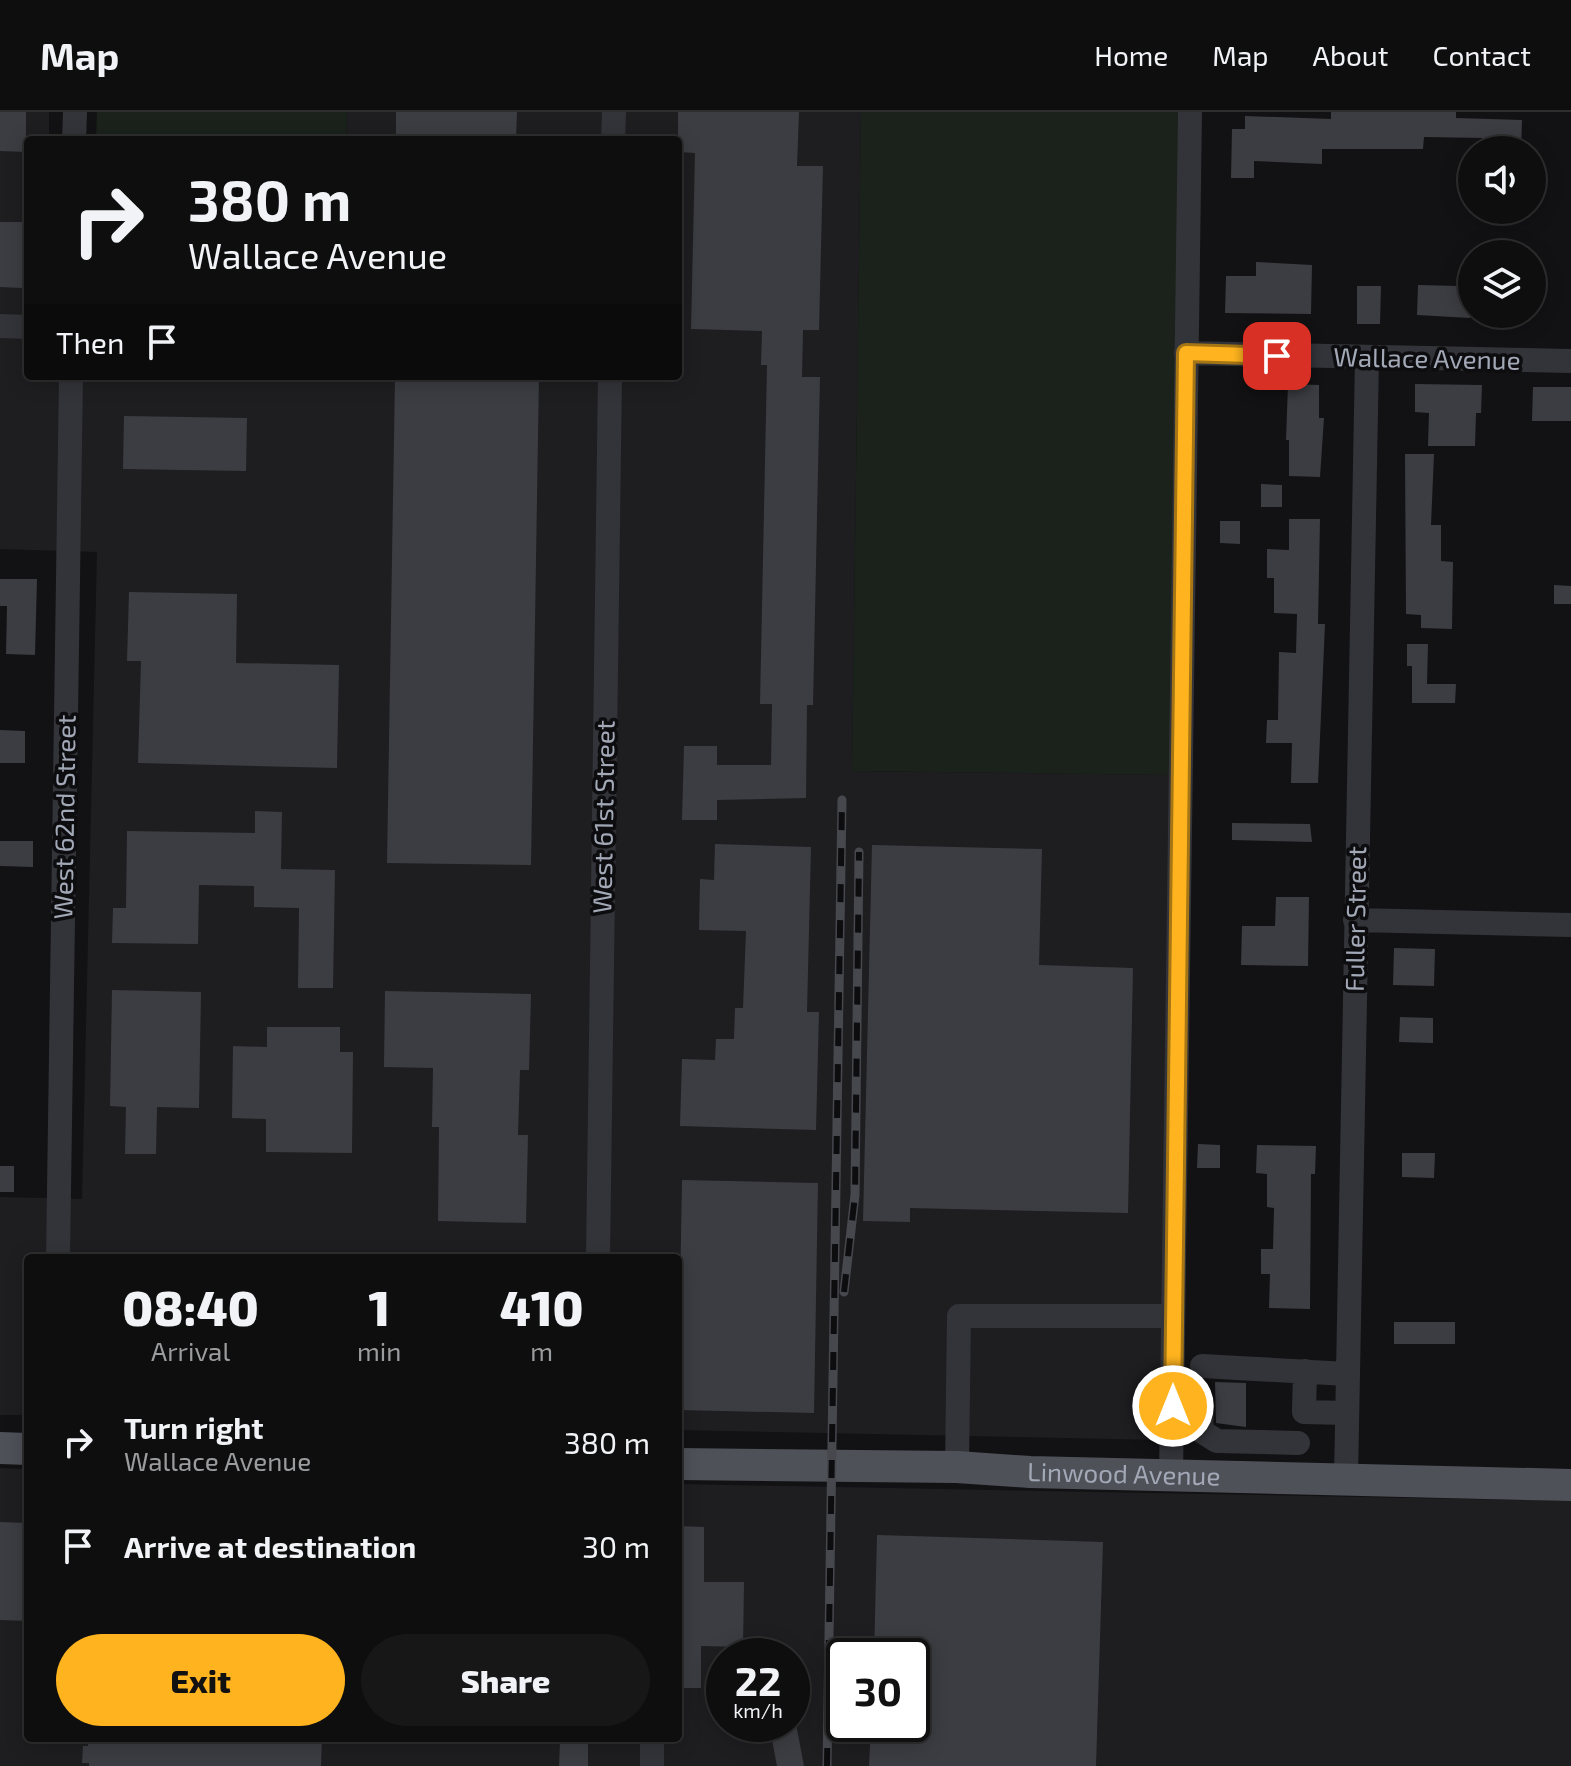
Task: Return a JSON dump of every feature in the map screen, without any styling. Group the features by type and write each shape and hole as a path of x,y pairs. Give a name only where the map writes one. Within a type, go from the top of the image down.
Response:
{"main road":[{"path":"0,1448 24,1449"},
{"name":"Linwood Avenue","path":"682,1464 957,1467 1171,1476 1571,1485"}],"street":[{"path":"74,136 75,112"},
{"path":"613,136 614,112"},
{"path":"1171,1476 1190,112"},
{"path":"0,326 24,327"},
{"name":"Wallace Avenue","path":"1186,353 1571,361"},
{"name":"Fuller Street","path":"1346,1480 1367,358"},
{"name":"West 62nd Street","path":"58,1254 71,380"},
{"name":"West 61st Street","path":"598,1254 610,380"},
{"path":"1355,920 1571,925"},
{"path":"957,1467 959,1316 1173,1316"},
{"path":"1173,1366 1347,1374"},
{"path":"1202,1366 1201,1431 1207,1438 1298,1443"},
{"path":"1291,1478 1304,1412 1305,1371"},
{"path":"1173,1406 1202,1406"},
{"path":"1304,1412 1347,1413"},
{"path":"652,1742 652,1766"}],"shaded area":[{"path":"0,112 49,112 49,136 24,136 24,380 682,380 682,136 346,136 347,112 861,112 852,771 1170,775 1161,1440 682,1430 682,1254 24,1254 24,1415 0,1415 0,1197 82,1199 97,552 0,549"},
{"path":"97,112 347,112 346,136 96,136"},
{"path":"861,112 1179,112 1170,775 852,771"},
{"path":"0,1468 24,1469 24,1742 682,1742 682,1484 1571,1501 1571,1766 0,1766"}],"building":[{"path":"0,112 26,112 24,152 0,151"},
{"path":"396,112 517,112 516,136 396,136"},
{"path":"678,112 799,112 797,166 823,166 819,330 803,330 802,377 820,377 813,705 807,705 806,798 717,800 717,820 682,820 684,746 717,746 717,765 771,765 772,704 760,704 767,365 761,365 762,331 691,329 695,153 682,152 682,136 678,136"},
{"path":"1331,112 1456,112 1456,118 1522,120 1521,136 1424,137 1423,149 1322,149 1322,164 1254,161 1254,178 1231,178 1232,129 1245,129 1245,116 1331,119"},
{"path":"0,222 22,222 22,288 0,287"},
{"path":"1256,262 1312,265 1311,314 1225,313 1226,276 1256,276"},
{"path":"1418,285 1458,286 1458,317 1417,315"},
{"path":"1357,286 1381,286 1380,324 1357,324"},
{"path":"395,380 539,380 531,865 387,863"},
{"path":"1288,384 1319,385 1319,418 1324,418 1320,477 1289,476 1289,440 1286,440"},
{"path":"1415,384 1482,385 1481,413 1476,413 1475,446 1428,446 1429,413 1415,412"},
{"path":"1533,387 1571,387 1571,421 1532,421"},
{"path":"124,416 247,418 246,471 123,469"},
{"path":"1405,454 1434,454 1431,525 1441,525 1441,561 1453,562 1452,629 1421,628 1421,615 1406,614"},
{"path":"1261,484 1282,485 1282,507 1261,507"},
{"path":"1289,519 1320,519 1318,624 1325,624 1318,783 1291,783 1292,743 1266,743 1267,720 1278,720 1279,652 1296,653 1297,614 1274,613 1274,578 1267,578 1267,549 1289,550"},
{"path":"1220,521 1240,521 1240,544 1220,543"},
{"path":"0,579 37,579 35,655 6,654 7,606 0,606"},
{"path":"1554,585 1571,586 1571,604 1554,604"},
{"path":"129,592 237,594 236,663 339,665 337,768 138,763 141,661 127,661"},
{"path":"1407,644 1428,644 1427,684 1456,684 1455,703 1412,703 1412,666 1407,666"},
{"path":"0,730 25,731 25,763 0,763"},
{"path":"255,811 282,812 281,869 335,870 333,988 298,988 299,908 254,907 254,886 199,885 198,944 112,943 113,908 126,908 127,831 255,833"},
{"path":"1232,823 1310,824 1312,842 1232,840"},
{"path":"0,841 33,841 33,867 0,866"},
{"path":"715,844 811,847 807,1012 819,1012 816,1130 680,1126 682,1059 715,1060 716,1039 734,1039 735,1008 743,1008 746,931 699,930 700,879 714,880"},
{"path":"872,845 1042,849 1039,965 1133,968 1128,1213 910,1208 910,1222 863,1221"},
{"path":"1276,897 1309,897 1308,966 1241,965 1242,926 1275,926"},
{"path":"1394,948 1435,949 1434,986 1393,985"},
{"path":"112,990 201,992 199,1108 157,1107 156,1154 125,1154 126,1107 110,1106"},
{"path":"385,991 531,994 529,1070 520,1070 518,1135 528,1135 526,1223 438,1221 439,1127 432,1127 433,1068 384,1067"},
{"path":"1400,1017 1433,1018 1433,1043 1399,1042"},
{"path":"267,1027 340,1027 340,1052 353,1052 352,1153 266,1152 266,1119 232,1118 233,1046 267,1047"},
{"path":"1198,1144 1220,1145 1220,1168 1197,1168"},
{"path":"1257,1145 1316,1146 1315,1174 1311,1174 1310,1309 1269,1308 1270,1274 1261,1274 1261,1249 1273,1249 1274,1208 1267,1207 1267,1174 1256,1173"},
{"path":"1402,1153 1435,1153 1434,1178 1402,1177"},
{"path":"0,1166 14,1166 14,1192 0,1192"},
{"path":"682,1180 818,1183 814,1413 682,1410"},
{"path":"1394,1322 1455,1322 1455,1344 1394,1344"},
{"path":"1215,1382 1246,1383 1246,1427 1216,1423"},
{"path":"0,1522 24,1523 24,1621 0,1620"},
{"path":"682,1526 704,1527 704,1582 744,1582 743,1638 706,1638 706,1646 701,1646 701,1688 682,1688"},
{"path":"877,1535 1103,1542 1096,1766 869,1766 870,1742 930,1742 930,1638 874,1638"},
{"path":"88,1742 322,1742 321,1766 89,1766 89,1763 82,1763 83,1746 88,1746"},
{"path":"560,1742 588,1742 588,1766 559,1766"},
{"path":"772,1742 799,1742 804,1766 777,1766"}],"railway":[{"path":"827,1766 842,800"},
{"path":"844,1292 855,1195 859,852"}],"route":[{"path":"1173,1406 1186,353 1277,356"}]}
